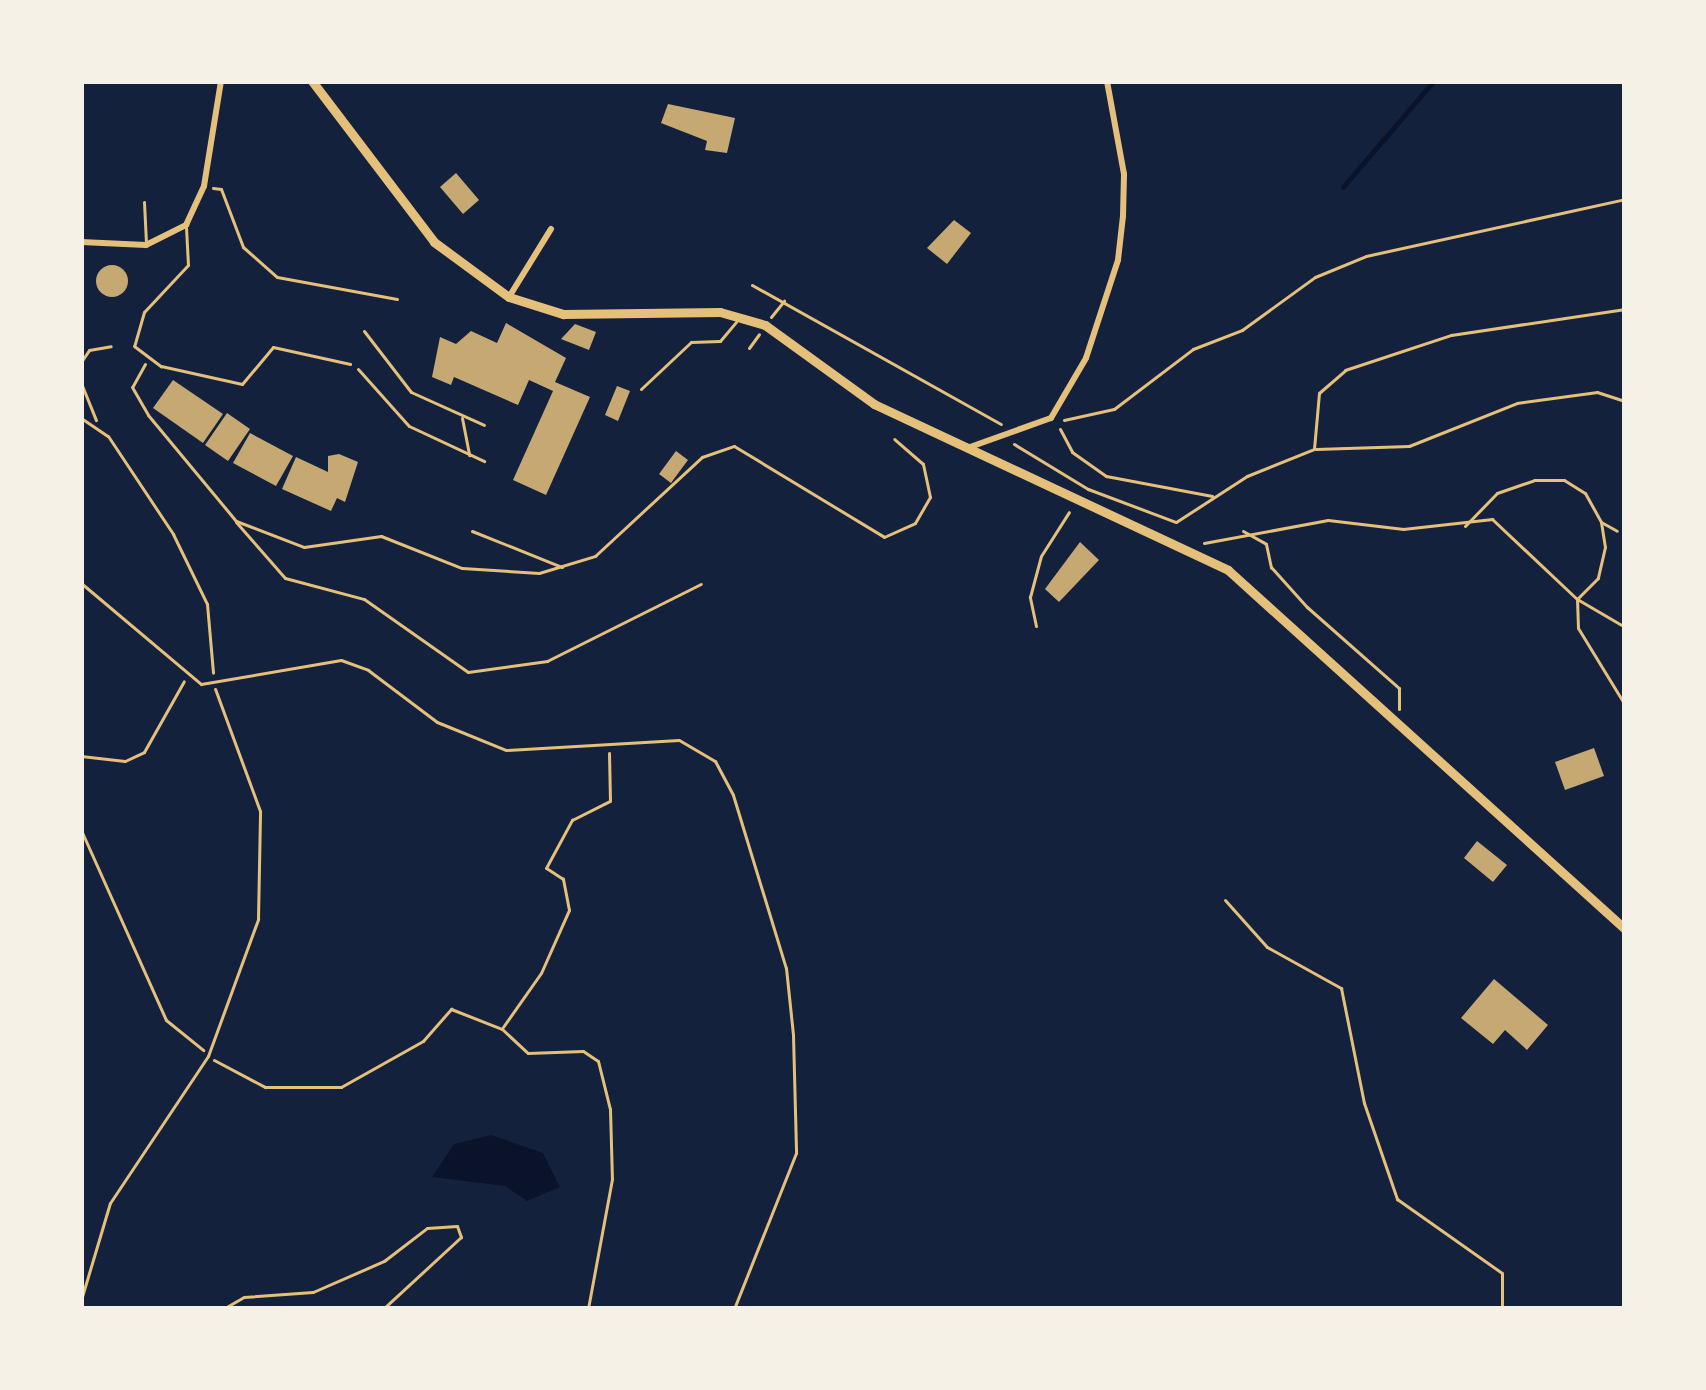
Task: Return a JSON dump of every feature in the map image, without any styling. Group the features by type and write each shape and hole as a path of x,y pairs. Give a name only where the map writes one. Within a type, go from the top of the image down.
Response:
{"main road":[{"path":"312,81 434,242 508,297 563,314 740,316 766,325 874,404 1186,550 1262,594 1399,729 1625,929"}],"street":[{"path":"81,242 146,245 186,225 204,186 221,81"},
{"path":"966,449 1051,418 1064,399 1118,260 1124,174 1108,81"},
{"path":"508,297 551,229"}],"lane":[{"path":"144,202 146,245"},
{"path":"186,225 188,265 136,326 134,346 148,357 205,381 242,384 273,346 350,361"},
{"path":"641,389 691,342 720,341 740,316"},
{"path":"81,583 185,677 214,685 341,660 469,739 506,750 679,740 715,761 733,795 786,968 796,1153 734,1309"},
{"path":"81,1300 110,1203 208,1056 258,919 261,850 256,790 214,685"},
{"path":"224,1309 244,1297 314,1292 384,1261 427,1228 458,1226 461,1237 383,1309"}],"path":[{"path":"204,186 221,189 243,247 277,277 397,299"},
{"path":"1213,496 1106,476 1072,452 1056,422 1114,410 1193,349 1242,330 1315,277 1366,256 1625,199"},
{"path":"752,285 1014,433 1018,450 1166,522 1314,449 1409,446 1517,403 1597,392 1625,401"},
{"path":"1314,449 1327,380 1379,354 1625,309"},
{"path":"364,331 411,392 484,425"},
{"path":"748,347 755,339"},
{"path":"81,362 89,350 111,346"},
{"path":"148,357 132,388 285,578 364,599 468,672 547,661 701,584"},
{"path":"350,361 389,411 484,461"},
{"path":"81,383 98,424 173,534 207,604 214,685"},
{"path":"462,416 470,454"},
{"path":"81,418 98,424"},
{"path":"236,521 304,547 382,536 462,568 563,568 609,545 715,448 764,458 884,537 915,524 930,497 922,464 894,440"},
{"path":"1464,527 1497,493 1534,480 1564,480 1585,493 1600,522 1598,578 1577,599 1578,628 1625,705"},
{"path":"1036,626 1030,597 1041,556 1074,500"},
{"path":"1186,550 1241,530 1328,520 1464,527 1492,519 1577,599 1625,627"},
{"path":"1600,522 1617,531"},
{"path":"1241,530 1266,544 1271,568 1354,655 1399,688 1399,729"},
{"path":"472,532 522,545 563,568"},
{"path":"81,756 125,761 144,752 185,677"},
{"path":"502,1029 541,973 569,910 563,879 546,868 572,820 610,801 609,747"},
{"path":"81,830 166,1020 208,1056 266,1087 318,1090 377,1070 434,1032 451,1010 502,1029 528,1053 584,1051 598,1061 610,1108 613,1179 587,1309"},
{"path":"1225,900 1267,946 1341,988 1364,1103 1397,1199 1502,1273 1502,1309"}],"water":[{"path":"491,1135 543,1153 560,1187 527,1201 505,1186 432,1177 454,1144"}],"building":[{"path":"668,104 735,118 727,153 705,150 707,141 661,123"},
{"path":"456,173 479,200 463,214 440,187"},
{"path":"954,220 971,233 947,264 927,248"},
{"path":"112,265 123,270 128,281 123,292 112,297 101,292 96,281 101,270"},
{"path":"506,323 566,358 555,382 590,397 546,495 513,480 553,391 529,380 518,405 454,377 451,385 432,377 440,337 456,344 471,331 497,343"},
{"path":"575,324 596,332 589,350 561,339"},
{"path":"173,380 223,414 203,443 153,408"},
{"path":"617,386 630,391 618,421 605,415"},
{"path":"227,413 250,429 228,461 205,445"},
{"path":"250,433 293,456 276,486 233,463"},
{"path":"676,451 688,460 671,483 659,474"},
{"path":"339,454 358,462 345,502 337,498 331,511 282,489 296,457 328,472 328,456"},
{"path":"1080,542 1099,560 1059,602 1045,589"},
{"path":"1594,748 1604,776 1565,790 1555,762"},
{"path":"1477,841 1507,865 1493,882 1464,858"},
{"path":"1494,979 1548,1025 1527,1050 1505,1030 1493,1044 1461,1018"}],"waterway":[{"path":"1343,187 1434,81"}]}
